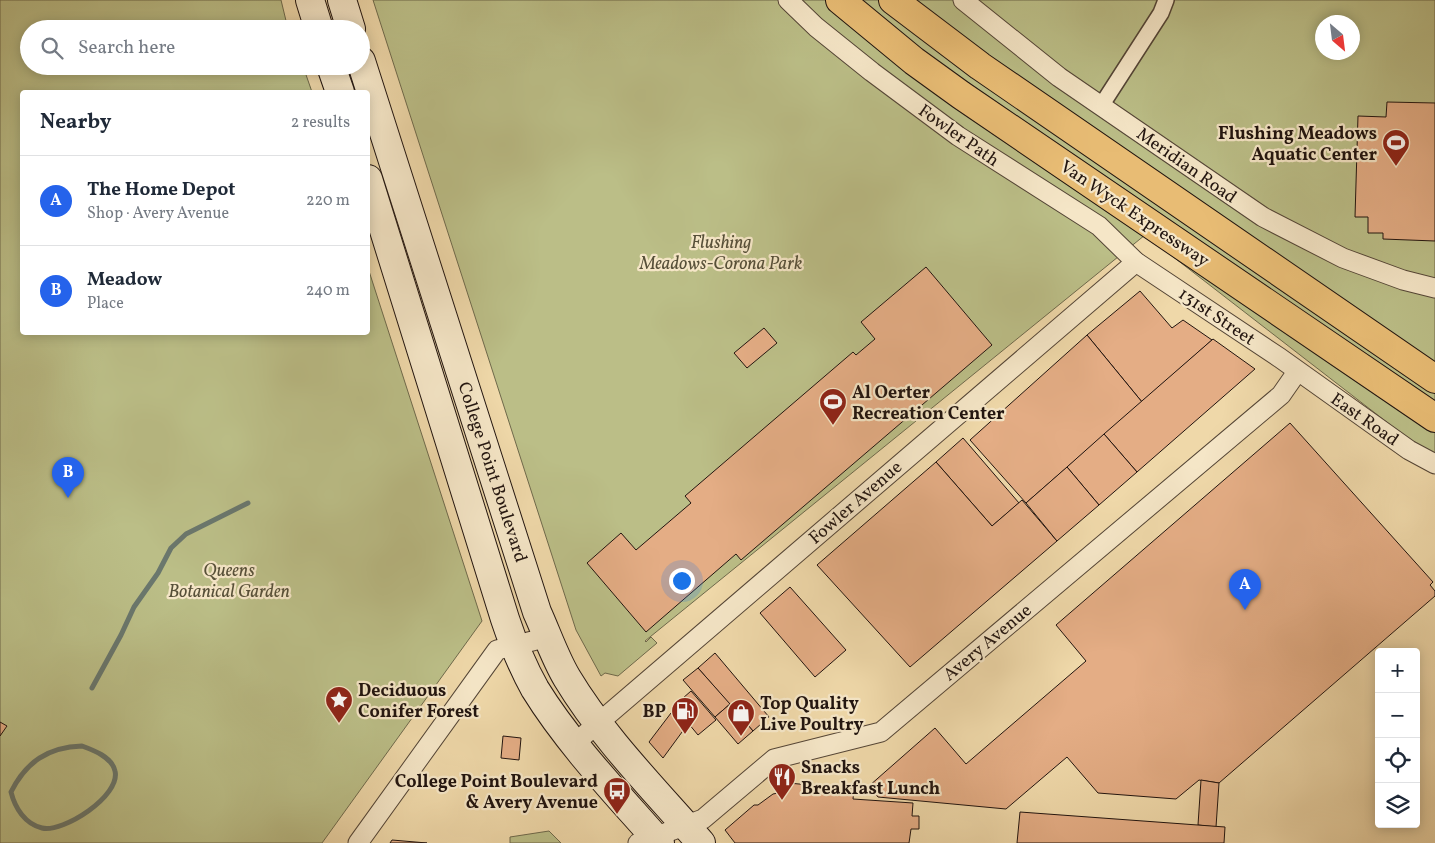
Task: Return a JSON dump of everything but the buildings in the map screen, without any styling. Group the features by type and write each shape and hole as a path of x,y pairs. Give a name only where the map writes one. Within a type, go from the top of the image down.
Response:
{"highway":[{"name":"Van Wyck Expressway","path":"840,0 908,56 961,95 1435,418"},
{"name":"Van Wyck Expressway","path":"893,0 1027,100 1435,379"},
{"path":"923,0 1027,100"}],"main road":[{"path":"310,0 317,20"},
{"path":"342,0 348,20"},
{"path":"334,75 339,90"},
{"name":"College Point Boulevard","path":"365,75 534,603 548,637 566,677 598,723 693,834"},
{"name":"College Point Boulevard","path":"370,185 514,646 536,690 651,841"}],"street":[{"name":"Fowler Path","path":"788,0 816,27 872,72 958,136 1099,226 1136,262"},
{"name":"Meridian Road","path":"963,0 1058,77 1263,217 1343,258 1403,280 1435,288"},
{"path":"1101,106 1161,13 1166,0"},
{"name":"131st Street","path":"1136,262 1297,372"},
{"name":"Fowler Avenue","path":"575,742 1136,262"},
{"name":"East Road","path":"1297,372 1409,450 1435,464"},
{"name":"Avery Avenue","path":"651,841 693,834 703,818 774,759 881,732 1281,395 1297,372"},
{"path":"1409,450 1435,473"},
{"path":"358,843 497,650 548,637"}],"green space":[{"name":"Queens Botanical Garden","path":"0,0 281,0 286,20 20,20 20,75 306,75 311,90 20,90 20,335 370,335 370,274 482,621 322,843 0,843"},
{"name":"Flushing Meadows-Corona Park","path":"373,0 1435,0 1435,455 1406,437 1145,235 645,641 651,637 657,643 618,676 605,673 601,676 576,630"},
{"path":"549,831 561,843 510,843 510,837"}],"waterway":[{"path":"92,688 134,607 158,573 171,548 186,534 248,503"},
{"path":"82,746 106,758 113,766 115,771 114,781 109,791 89,811 63,825 42,828 31,823 18,809 13,798 11,792 17,781 39,758 59,749 82,746"}],"place":[{"name":"Flushing Meadows Aquatic Center","path":"1396,167"},
{"name":"Al Oerter Recreation Center","path":"833,426"},
{"name":"Meadow","path":"68,498"},
{"name":"The Home Depot","path":"1245,610"},
{"name":"Deciduous Conifer Forest","path":"339,724"},
{"name":"BP","path":"685,735"},
{"name":"Top Quality Live Poultry","path":"741,737"},
{"name":"Snacks Breakfast Lunch","path":"782,801"},
{"name":"College Point Boulevard & Avery Avenue","path":"617,815"}]}
